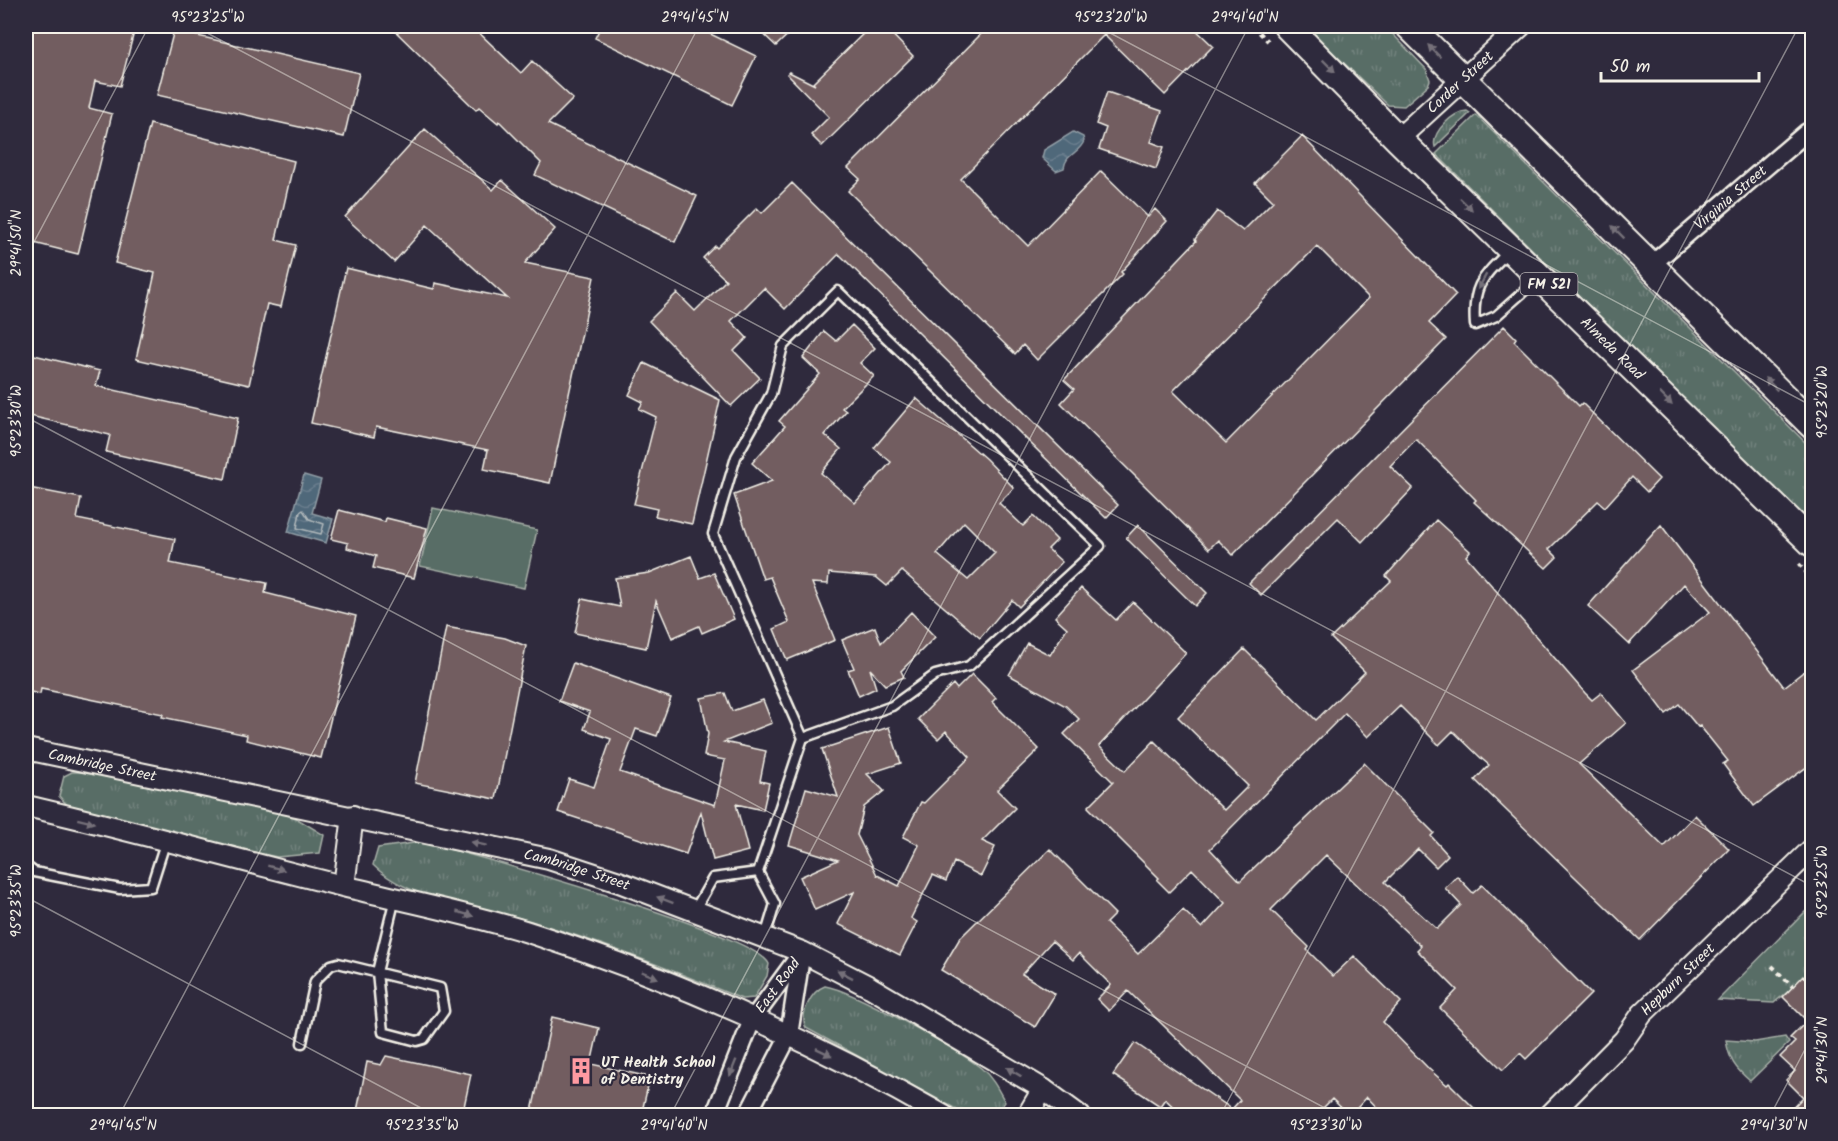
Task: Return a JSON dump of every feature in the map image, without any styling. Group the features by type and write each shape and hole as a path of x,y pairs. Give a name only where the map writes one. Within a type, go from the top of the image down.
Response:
{"main road":[{"name":"Almeda Road","path":"1287,26 1398,139 1542,276 1812,543"},
{"path":"1408,26 1812,425"}],"street":[{"name":"Corder Street","path":"1398,139 1521,26"},
{"name":"Virginia Street","path":"1651,265 1808,132"},
{"name":"Cambridge Street","path":"26,750 353,816 549,859 802,952 870,987 1043,1089 1080,1116"},
{"path":"26,806 395,897 539,936 639,971 789,1035 890,1085 944,1116"},
{"path":"344,886 353,816"},
{"name":"Hepburn Street","path":"1549,1116 1624,1040 1642,1014 1812,849"},
{"name":"East Road","path":"714,1116 752,1020 802,952"},
{"name":"East Road","path":"747,1116 789,1035 802,952"},
{"path":"1027,1116 1043,1089"}],"lane":[{"path":"1511,248 1486,274 1477,291 1473,301 1475,325 1496,316 1542,276"},
{"path":"765,937 775,904 758,872 803,738 713,534 736,457 771,394 783,346 838,291 1100,546 969,666 936,675 892,706 803,738"},
{"path":"26,866 34,872 120,890 151,887 166,840"},
{"path":"694,911 713,878 758,872"},
{"path":"302,1043 315,981 326,968 338,963 377,972 440,988 444,1011 424,1039 417,1041 383,1032 377,972 395,897"}],"path":[{"path":"1772,966 1792,987"}],"green space":[{"path":"1305,26 1385,26 1426,69 1430,80 1428,85 1404,106 1388,105"},
{"path":"1461,112 1470,113 1435,147 1436,135 1444,124"},
{"path":"1476,115 1812,449 1812,527 1436,154"},
{"path":"433,508 537,530 524,588 420,566"},
{"path":"72,772 87,772 275,811 296,818 324,835 320,853 277,857 179,837 69,807 59,796 64,776"},
{"path":"421,842 548,877 716,934 752,951 769,964 767,976 754,998 742,999 638,957 558,929 427,895 388,877 373,865 378,848"},
{"path":"1809,908 1814,951 1807,974 1800,982 1774,1003 1718,1000"},
{"path":"825,986 857,998 904,1021 981,1068 992,1079 1005,1102 996,1115 954,1108 806,1028 805,1010 815,993"},
{"path":"1785,1037 1789,1043 1750,1081 1734,1063 1726,1040 1755,1042"}],"water":[{"path":"1073,132 1083,137 1084,141 1079,149 1067,159 1064,168 1056,171 1042,158 1044,150"},
{"path":"304,475 321,480 312,513 333,519 326,543 288,532"}],"building":[{"path":"26,26 107,26 134,32 120,86 95,81 89,108 112,114 78,254 26,241 26,101 31,76 26,75"},
{"path":"175,26 191,26 189,34 359,73 344,137 157,95"},
{"path":"390,26 472,26 521,73 532,61 573,99 548,124 697,196 675,242 535,175 541,163 499,121 498,123 479,107 476,110"},
{"path":"601,26 694,26 756,56 732,105 595,38"},
{"path":"755,26 797,26 776,46"},
{"path":"871,26 884,26 913,56 822,146 811,135 829,117 787,74 789,72 815,85 813,83"},
{"path":"989,26 1192,26 1213,46 1165,95 1104,35 961,179 1028,246 1101,171 1148,217 1155,209 1167,221 1121,272 1123,274 1037,360 1023,345 1015,354 848,191 860,179 848,168"},
{"path":"1107,92 1162,111 1151,142 1164,147 1156,169 1099,149 1106,128 1096,124"},
{"path":"150,124 294,161 276,240 296,245 281,307 267,304 249,385 136,359 155,273 115,263"},
{"path":"425,129 493,190 502,180 555,229 525,263 594,277 550,483 484,469 488,450 376,427 374,437 311,423 346,268 434,289 435,283 507,298 427,225 394,262 345,217"},
{"path":"1302,136 1456,295 1429,323 1446,339 1233,555 1218,540 1209,549 1061,403 1074,389 1064,380 1196,241 1195,239 1217,211 1243,231 1273,201 1255,183","holes":["1317,246 1369,298 1226,443 1173,391"]},
{"path":"792,183 1118,505 1106,518 839,254 785,309 764,288 731,321 747,338 734,351 760,378 731,406 649,321 677,293 695,311 726,280 703,258 715,246 717,248 757,208 762,213"},
{"path":"852,325 875,348 860,363 874,376 842,408 846,411 825,435 841,449 821,473 855,503 891,462 874,448 916,398 986,459 1014,488 999,503 1023,526 1033,516 1057,540 1048,549 1062,562 1019,607 1012,600 980,638 902,571 887,586 876,577 829,573 828,584 812,583 835,640 787,660 774,629 789,622 770,577 763,579 734,495 772,481 752,463 785,426 779,421 820,374 803,358 824,331 836,341","holes":["964,522 995,553 968,580 937,554"]},
{"path":"1504,326 1516,338 1514,341 1579,406 1582,403 1659,479 1647,492 1632,477 1605,507 1598,501 1549,549 1557,557 1546,568 1474,502 1476,500 1416,439 1390,466 1413,488 1362,542 1338,518 1261,595 1249,583"},
{"path":"26,353 100,371 96,386 238,418 225,479 106,452 110,435 26,415"},
{"path":"644,363 720,400 692,524 655,516 657,509 634,504 656,417 639,409 643,402 629,395"},
{"path":"29,488 81,498 77,519 175,539 170,563 267,583 265,593 356,616 321,758 246,740 247,735 162,717 163,714 41,689 40,694 26,691 26,506"},
{"path":"339,510 385,522 386,518 427,528 414,578 373,568 376,556 347,548 348,543 331,539"},
{"path":"1436,520 1470,551 1466,556 1585,693 1592,700 1601,693 1626,723 1579,764 1664,847 1695,815 1729,849 1640,940 1475,780 1489,765 1453,731 1439,745 1400,706 1368,737 1345,713 1210,849 1240,881 1364,763 1434,833 1431,836 1448,855 1436,867 1418,849 1385,882 1437,929 1461,905 1445,888 1457,876 1473,893 1482,885 1591,994 1526,1059 1520,1053 1503,1070 1440,1008 1457,990 1417,950 1421,946 1326,855 1271,910 1309,947 1307,950 1333,976 1354,956 1401,1002 1383,1022 1429,1069 1447,1085 1449,1083 1482,1116 1385,1116 1367,1097 1350,1116 1332,1099 1315,1116 1183,1116 1165,1099 1160,1106 1113,1075 1135,1043 1232,1109 1240,1100 1128,991 1109,1011 1097,999 1111,985 1079,953 1073,960 1052,941 1022,974 1055,994 1035,1027 941,970 960,938 1050,849 1115,914 1106,923 1138,954 1183,910 1202,928 1225,903 1192,869 1169,892 1157,880 1159,878 1088,807 1113,782 1064,734 1079,719 1066,706 1009,675 1027,643 1050,655 1067,628 1055,617 1081,588 1116,620 1133,602 1186,653 1099,746 1125,771 1154,741 1224,810 1248,786 1178,717 1244,649 1316,720 1365,672 1331,638 1391,581 1386,576"},
{"path":"1138,525 1207,593 1195,606 1126,538"},
{"path":"1661,525 1784,687 1812,665 1812,763 1754,806 1723,764 1728,761 1700,726 1698,727 1679,704 1666,714 1633,670 1710,612 1684,584 1629,644 1588,606"},
{"path":"691,556 700,578 714,573 734,619 702,633 699,626 672,638 656,601 646,648 575,633 582,599 620,607 615,578 649,573"},
{"path":"911,612 935,637 901,671 904,677 885,685 870,669 876,688 859,696 848,670 854,668 842,640 875,627 881,643"},
{"path":"446,627 505,638 526,646 496,799 415,783"},
{"path":"573,663 671,698 657,736 636,729 620,772 715,805 725,760 704,756 708,734 701,698 725,693 732,711 763,700 772,723 724,742 766,751 760,781 769,783 763,810 736,804 748,851 713,860 701,812 686,854 558,812 569,779 594,787 611,739 584,729 590,712 559,701"},
{"path":"972,674 996,698 992,702 1039,749 997,790 1015,808 982,841 995,847 981,876 954,862 946,881 933,875 911,918 917,922 900,955 838,924 854,892 815,910 800,877 838,860 789,845 806,788 838,797 822,749 889,727 901,763 867,774 884,791 864,807 857,835 877,875 899,886 919,845 903,837 921,802 924,803 970,757 946,731 938,739 918,719 953,684 957,689"},
{"path":"1803,976 1812,985 1812,1110 1807,1116 1785,1116 1803,1097 1786,1080 1795,1071 1780,1057 1795,1042 1790,1038 1807,1021 1783,997"},
{"name":"UT Health School of Dentistry","path":"552,1017 599,1028 591,1064 650,1077 641,1116 531,1116"},
{"path":"386,1056 471,1074 462,1116 356,1116 367,1062 381,1065"}],"place":[{"name":"UT Health School of Dentistry","path":"581,1071"}]}
